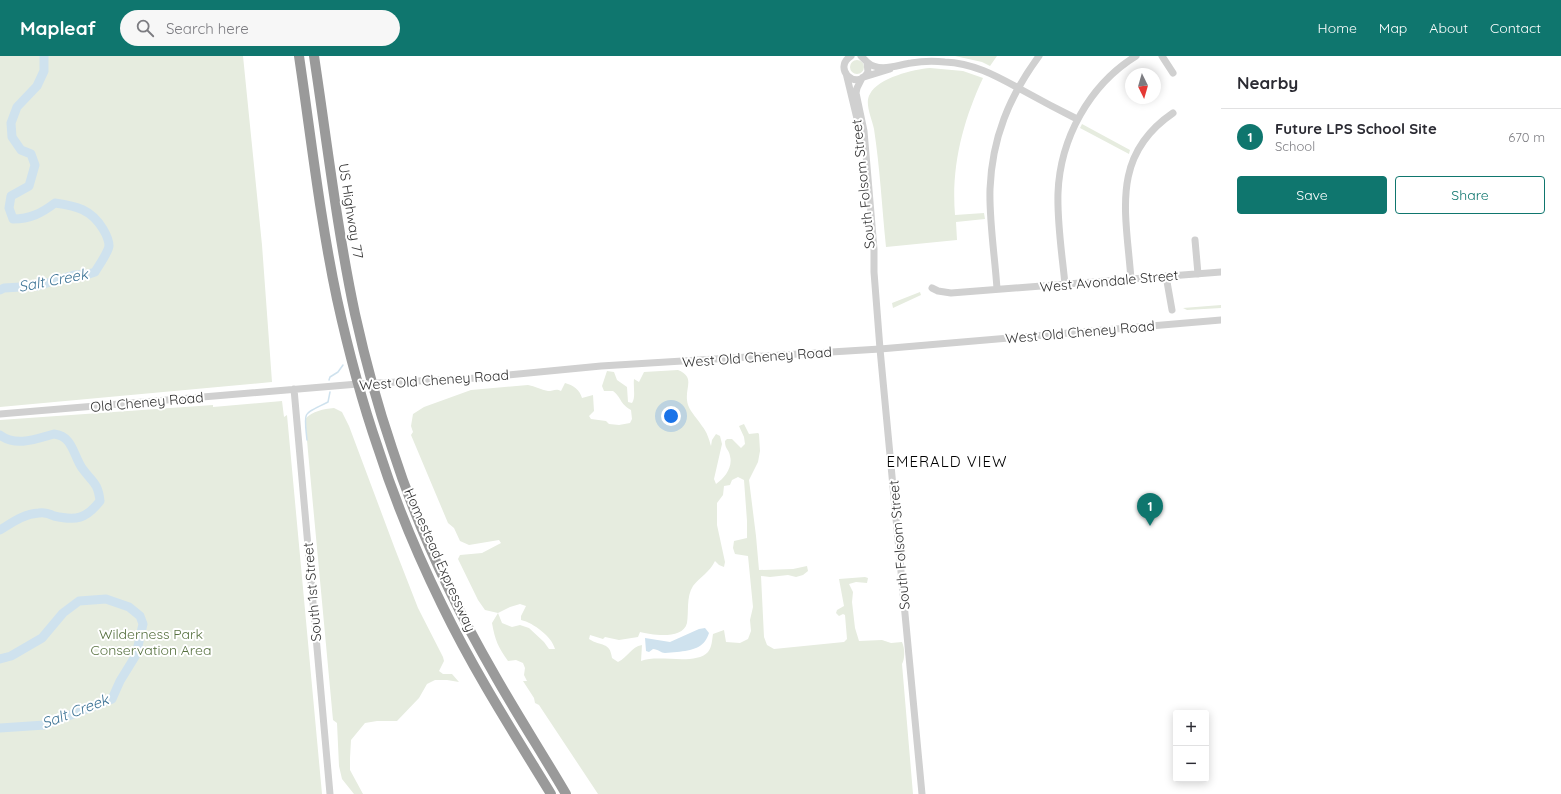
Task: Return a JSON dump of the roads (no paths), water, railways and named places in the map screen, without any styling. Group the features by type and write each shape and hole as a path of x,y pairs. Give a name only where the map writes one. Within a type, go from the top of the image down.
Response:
{"highway":[{"name":"US Highway 77","path":"299,56 329,257 337,299 354,367"},
{"name":"US Highway 77","path":"314,56 346,266 355,315 369,369"},
{"name":"Homestead Expressway","path":"354,367 358,384 392,489 423,565 442,606 484,684 550,794"},
{"name":"Homestead Expressway","path":"369,369 372,384 392,449 432,551 455,600 493,672 566,794"}],"street":[{"path":"997,289 990,202 992,165 999,134 1017,88 1039,56"},
{"path":"1065,284 1058,214 1058,184 1063,156 1077,119 1093,95 1104,83 1136,56"},
{"path":"1162,56 1173,73"},
{"path":"850,57 844,65 846,73 855,80 884,72 911,59 947,62 976,68 992,74 1077,119"},
{"path":"865,58 878,67 894,67"},
{"name":"South Folsom Street","path":"865,58 869,68 857,88 856,93 864,131 874,249 874,272 880,348 922,794"},
{"name":"South Folsom Street","path":"846,73 859,127 870,250 874,272"},
{"path":"1131,279 1125,202 1128,174 1138,149 1148,134 1156,125 1173,113"},
{"path":"1195,240 1198,274"},
{"name":"West Avondale Street","path":"932,288 938,291 951,293 1221,272"},
{"path":"1166,276 1172,310"},
{"name":"West Old Cheney Road","path":"294,389 478,378 650,363 736,359 1221,320"},
{"name":"Old Cheney Road","path":"1,414 294,389"},
{"name":"South 1st Street","path":"294,389 330,794"}],"water":[{"path":"705,628 709,633 707,638 701,646 697,648 666,653 653,649 649,652 646,651 645,638 670,642 699,629"}],"waterway":[{"name":"Salt Creek","path":"0,290 4,288 37,286 74,275 95,272 109,246 106,235 98,222 88,213 76,207 55,203 36,215 13,219 9,208 11,196 29,186 35,165 31,154 21,150 12,137 11,123 17,107 37,86 44,71 44,56"},
{"path":"329,380 330,377 338,372 343,365"},
{"path":"307,440 305,418 313,409 328,402 330,392"},
{"name":"Salt Creek","path":"0,435 13,441 33,440 54,434 65,438 72,447 82,468 96,486 100,501 90,512 80,517 62,518 45,513 33,514 18,519 0,530"},
{"name":"Salt Creek","path":"0,659 11,656 42,638 63,613 79,601 106,599 129,607 140,616 143,624 136,655 120,681 112,699 45,725 0,728"}],"place":[{"name":"Future LPS School Site","path":"1150,526"}],"district":[{"name":"EMERALD VIEW","path":"947,461"}],"park label":[{"name":"Wilderness Park Conservation Area","path":"151,642"}]}
